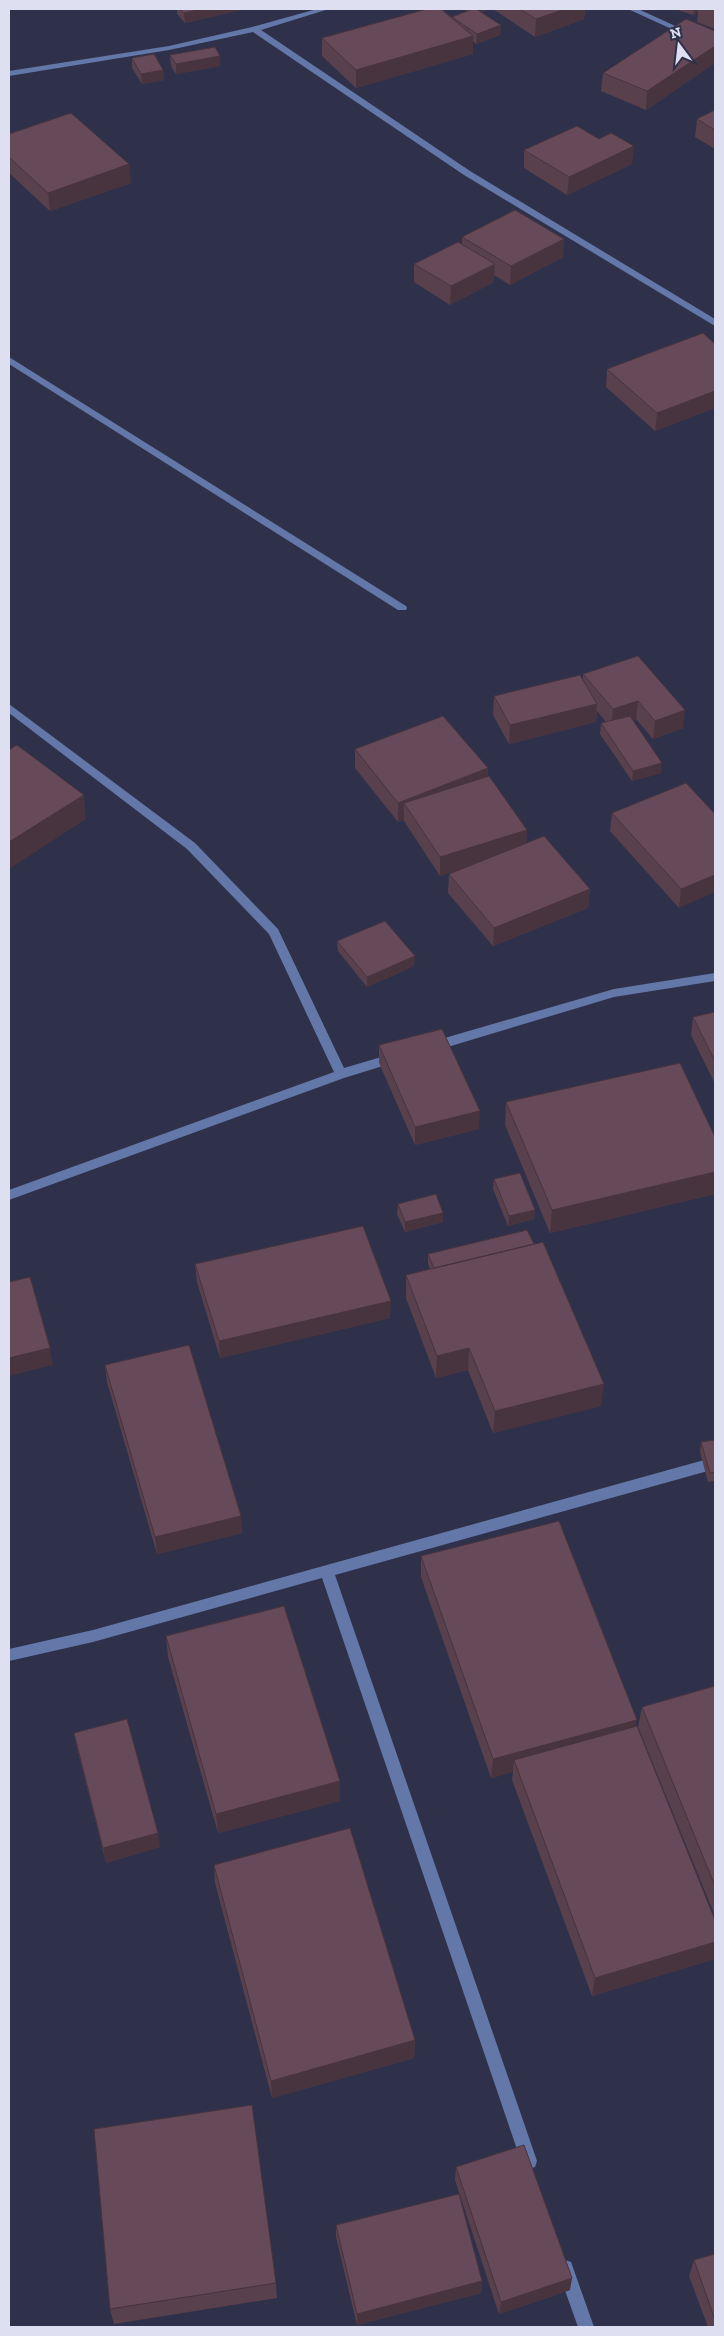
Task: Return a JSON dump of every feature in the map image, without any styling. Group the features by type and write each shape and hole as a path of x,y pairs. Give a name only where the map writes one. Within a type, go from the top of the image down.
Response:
{"street":[{"path":"9,74 169,48 254,29 325,9"},
{"path":"632,9 715,47"},
{"path":"254,29 467,172 715,323"},
{"path":"9,360 402,608"},
{"path":"9,708 191,846 274,932 341,1074"},
{"path":"9,1194 341,1074 614,993 715,977"},
{"path":"9,1655 93,1636 715,1463"},
{"path":"326,1570 534,2178"},
{"path":"560,2252 586,2327"}],"building":[{"path":"180,9 201,9 184,13"},
{"path":"427,9 441,9 473,36 356,70 322,38"},
{"path":"473,9 501,25 477,34 452,17"},
{"path":"520,9 565,9 536,19"},
{"path":"686,19 715,31 715,46 647,91 603,73"},
{"path":"215,47 220,56 176,64 170,55"},
{"path":"154,54 163,70 141,74 132,58"},
{"path":"715,110 715,130 697,119"},
{"path":"71,113 129,164 48,193 9,157 9,134"},
{"path":"577,126 599,139 611,133 634,146 569,177 524,150"},
{"path":"515,210 564,239 511,266 462,237"},
{"path":"458,242 495,264 451,286 414,264"},
{"path":"703,333 715,344 715,391 657,413 607,369"},
{"path":"638,656 685,710 655,721 638,701 613,709 583,674"},
{"path":"580,675 597,704 510,725 494,696"},
{"path":"443,716 488,768 398,803 355,749"},
{"path":"630,716 662,763 633,771 601,723"},
{"path":"17,745 84,795 9,842 9,750"},
{"path":"489,776 527,830 440,857 404,803"},
{"path":"686,783 715,814 715,875 681,889 612,813"},
{"path":"544,836 590,889 494,928 449,874"},
{"path":"385,921 415,956 367,977 337,941"},
{"path":"715,1012 715,1061 693,1017"},
{"path":"442,1029 480,1111 415,1127 379,1045"},
{"path":"680,1063 715,1137 715,1172 552,1210 506,1102"},
{"path":"520,1173 535,1210 509,1216 494,1179"},
{"path":"436,1194 443,1213 405,1222 398,1204"},
{"path":"363,1226 391,1301 219,1341 195,1264"},
{"path":"527,1230 534,1244 434,1268 428,1254"},
{"path":"543,1242 604,1384 495,1411 469,1348 437,1356 406,1275"},
{"path":"30,1277 50,1348 9,1358 9,1282"},
{"path":"189,1345 241,1516 155,1537 105,1365"},
{"path":"715,1440 715,1472 710,1473 701,1442"},
{"path":"559,1521 637,1720 493,1759 421,1556"},
{"path":"284,1606 340,1781 216,1814 166,1636"},
{"path":"715,1686 715,1886 642,1707"},
{"path":"127,1719 158,1833 103,1848 74,1733"},
{"path":"637,1726 715,1920 715,1942 595,1978 514,1760"},
{"path":"350,1828 415,2040 271,2081 214,1865"},
{"path":"252,2105 276,2283 110,2309 94,2129"},
{"path":"524,2145 572,2278 501,2302 456,2167"},
{"path":"459,2194 482,2281 357,2314 336,2225"},
{"path":"715,2254 715,2320 694,2260"}]}
